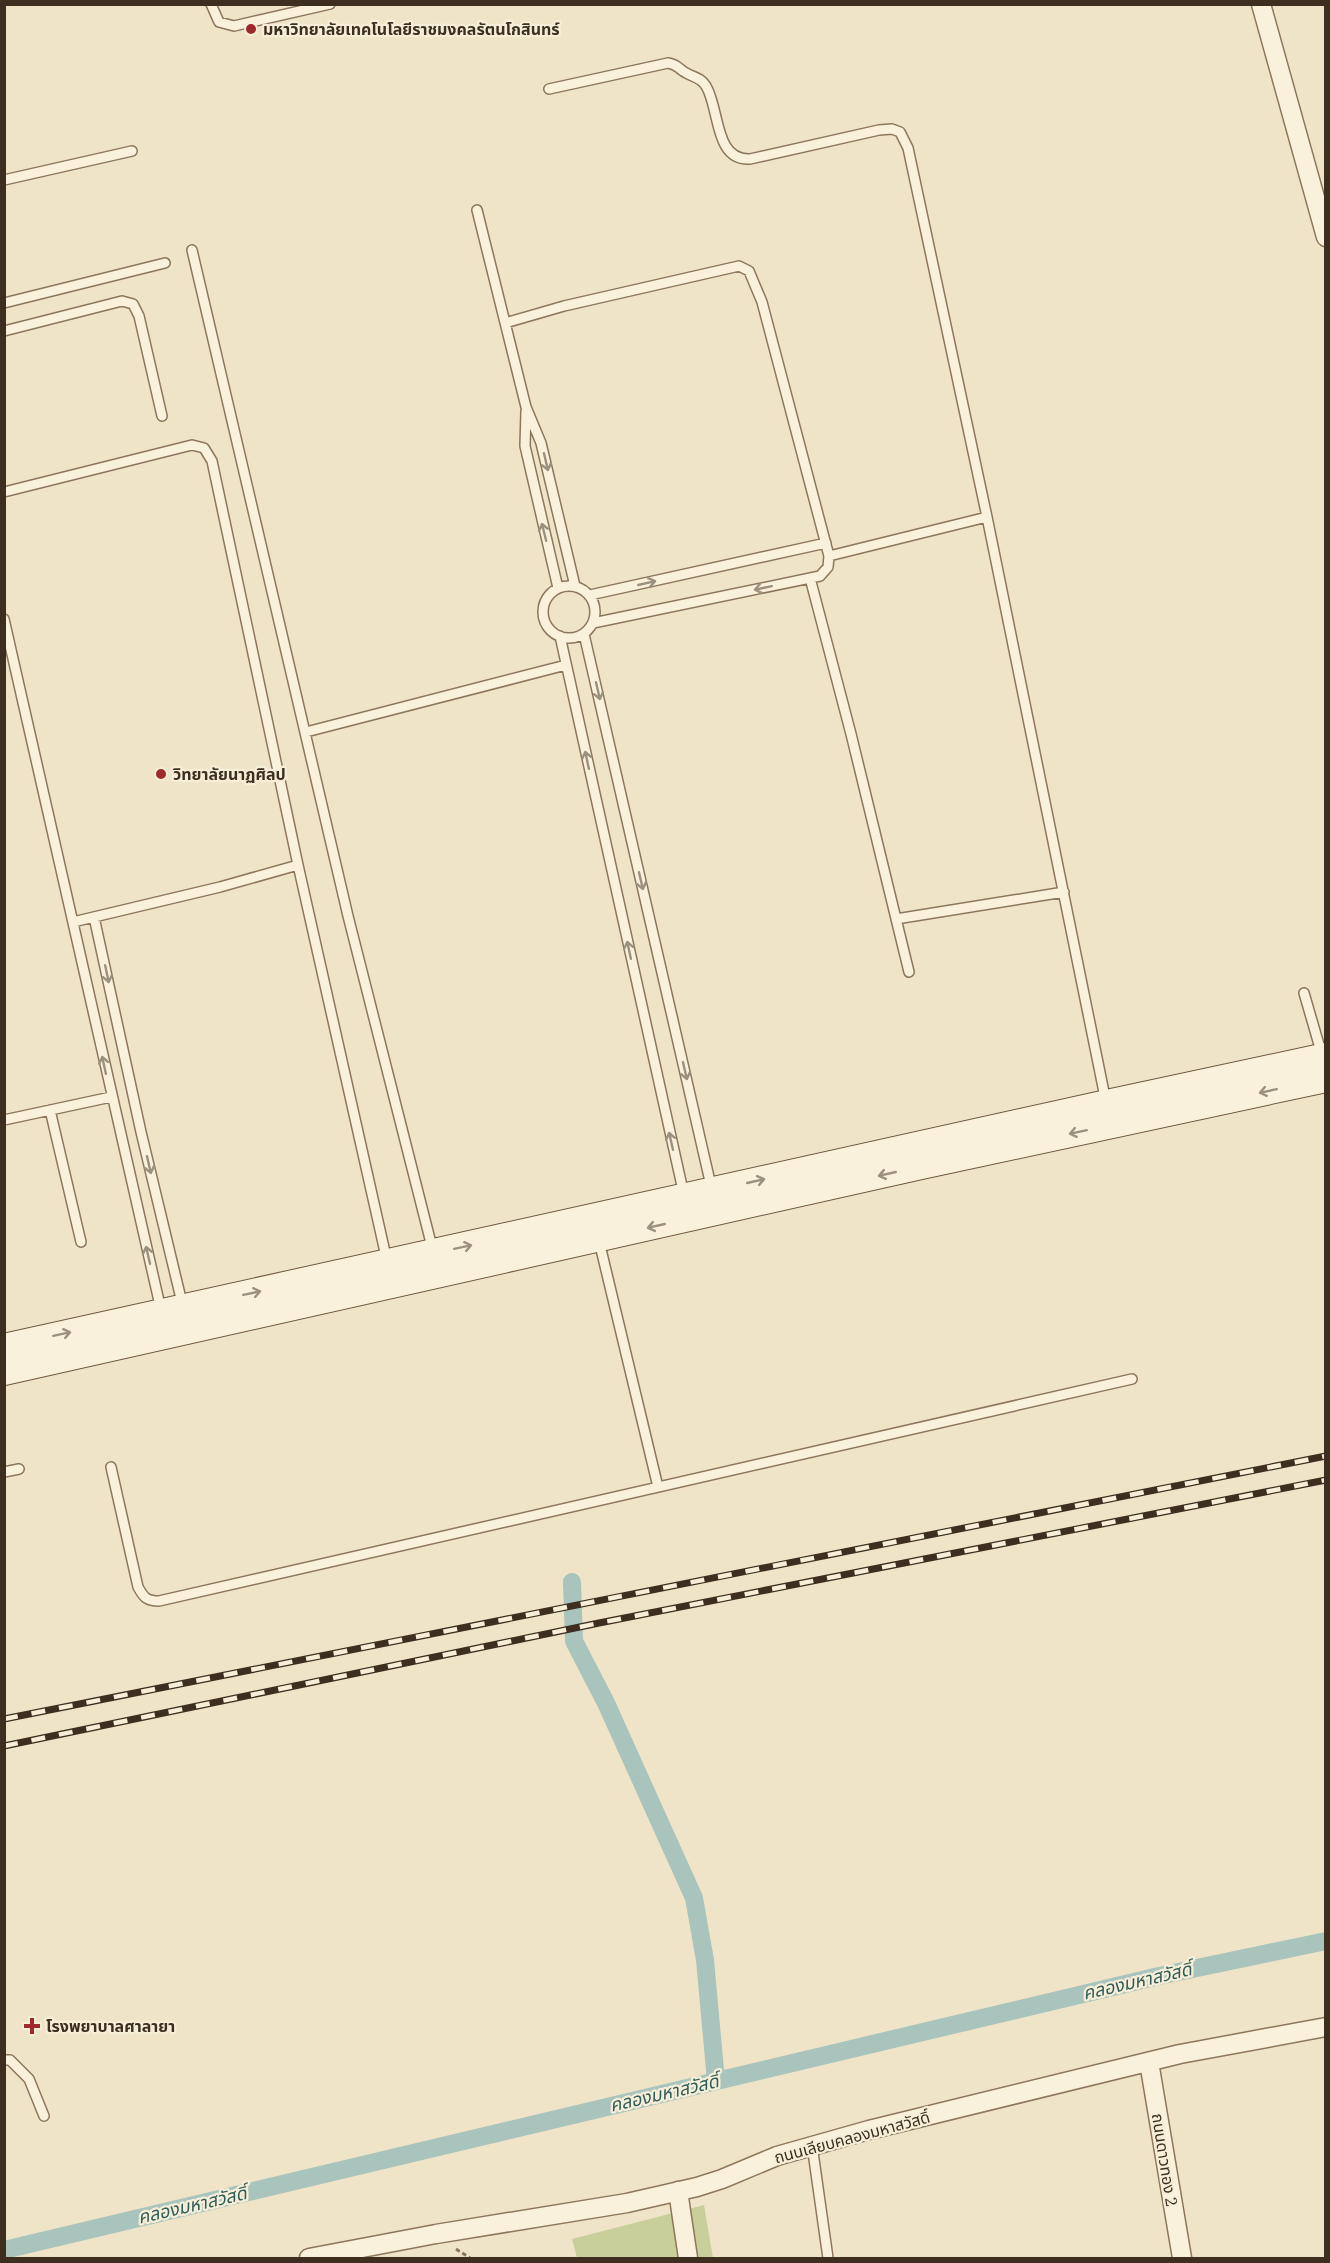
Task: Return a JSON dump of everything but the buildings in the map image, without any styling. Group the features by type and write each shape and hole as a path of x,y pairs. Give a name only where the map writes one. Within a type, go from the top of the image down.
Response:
{"main road":[{"path":"4,1372 164,1318 387,1263 932,1163 1325,1064"},
{"path":"715,1202 1107,1103 1325,1064"},
{"path":"4,1347 599,1239 687,1208"}],"street":[{"path":"1261,4 1326,237"},
{"name":"ถนนเลียบคลองมหาสวัสดิ์","path":"309,2259 384,2251 627,2203 722,2179 777,2156 812,2145 1180,2054 1326,2027"},
{"name":"ถนนดาวทอง 2","path":"1149,2062 1182,2259"},
{"path":"678,2191 688,2259"}],"lane":[{"path":"211,4 219,22 234,26 330,4"},
{"path":"549,90 668,63 676,64 684,72 697,77 706,86 725,144 731,154 739,160 879,130 892,129 900,132 908,148 987,517 1107,1103"},
{"path":"4,180 132,151"},
{"path":"477,210 526,407 541,443 575,586"},
{"path":"192,250 348,916 433,1253"},
{"path":"4,303 165,263"},
{"path":"505,323 564,306 739,266 749,271 762,302 826,543 829,556 828,567 815,577 593,623"},
{"path":"4,331 122,301 133,304 139,316 162,417"},
{"path":"526,407 525,446 558,588"},
{"path":"4,492 192,445 204,448 212,461 298,865 387,1263"},
{"path":"829,556 987,517"},
{"path":"590,595 826,543"},
{"path":"815,577 909,972"},
{"path":"575,586 590,595 596,612 593,623 584,634 568,638 560,636 552,632 543,617 546,600 558,588 575,586"},
{"path":"4,619 111,1096 164,1318"},
{"path":"584,634 715,1202"},
{"path":"560,636 687,1208"},
{"path":"306,732 566,665"},
{"path":"73,922 220,887 298,865"},
{"path":"896,919 1064,892"},
{"path":"94,917 141,1132 164,1318"},
{"path":"1304,993 1325,1064"},
{"path":"4,1120 111,1096"},
{"path":"50,1110 81,1242"},
{"path":"599,1239 658,1487"},
{"path":"111,1467 138,1587 144,1598 150,1601 170,1599 1132,1379"},
{"path":"4,1472 19,1469"},
{"path":"4,2060 10,2060 29,2079 44,2116"},
{"path":"812,2145 828,2259"}],"green space":[{"path":"704,2205 713,2258 577,2258 572,2239"}],"waterway":[{"path":"572,1582 574,1641 606,1703 694,1898 705,1960 716,2081"},
{"name":"คลองมหาสวัสดิ์","path":"4,2250 1159,1976 1326,1941"}],"railway":[{"path":"4,1719 1326,1456"},
{"path":"4,1746 599,1623 1326,1480"}],"place":[{"name":"มหาวิทยาลัยเทคโนโลยีราชมงคลรัตนโกสินทร์","path":"251,29"},
{"name":"วิทยาลัยนาฏศิลป","path":"161,774"},
{"name":"โรงพยาบาลศาลายา","path":"32,2026"}]}
